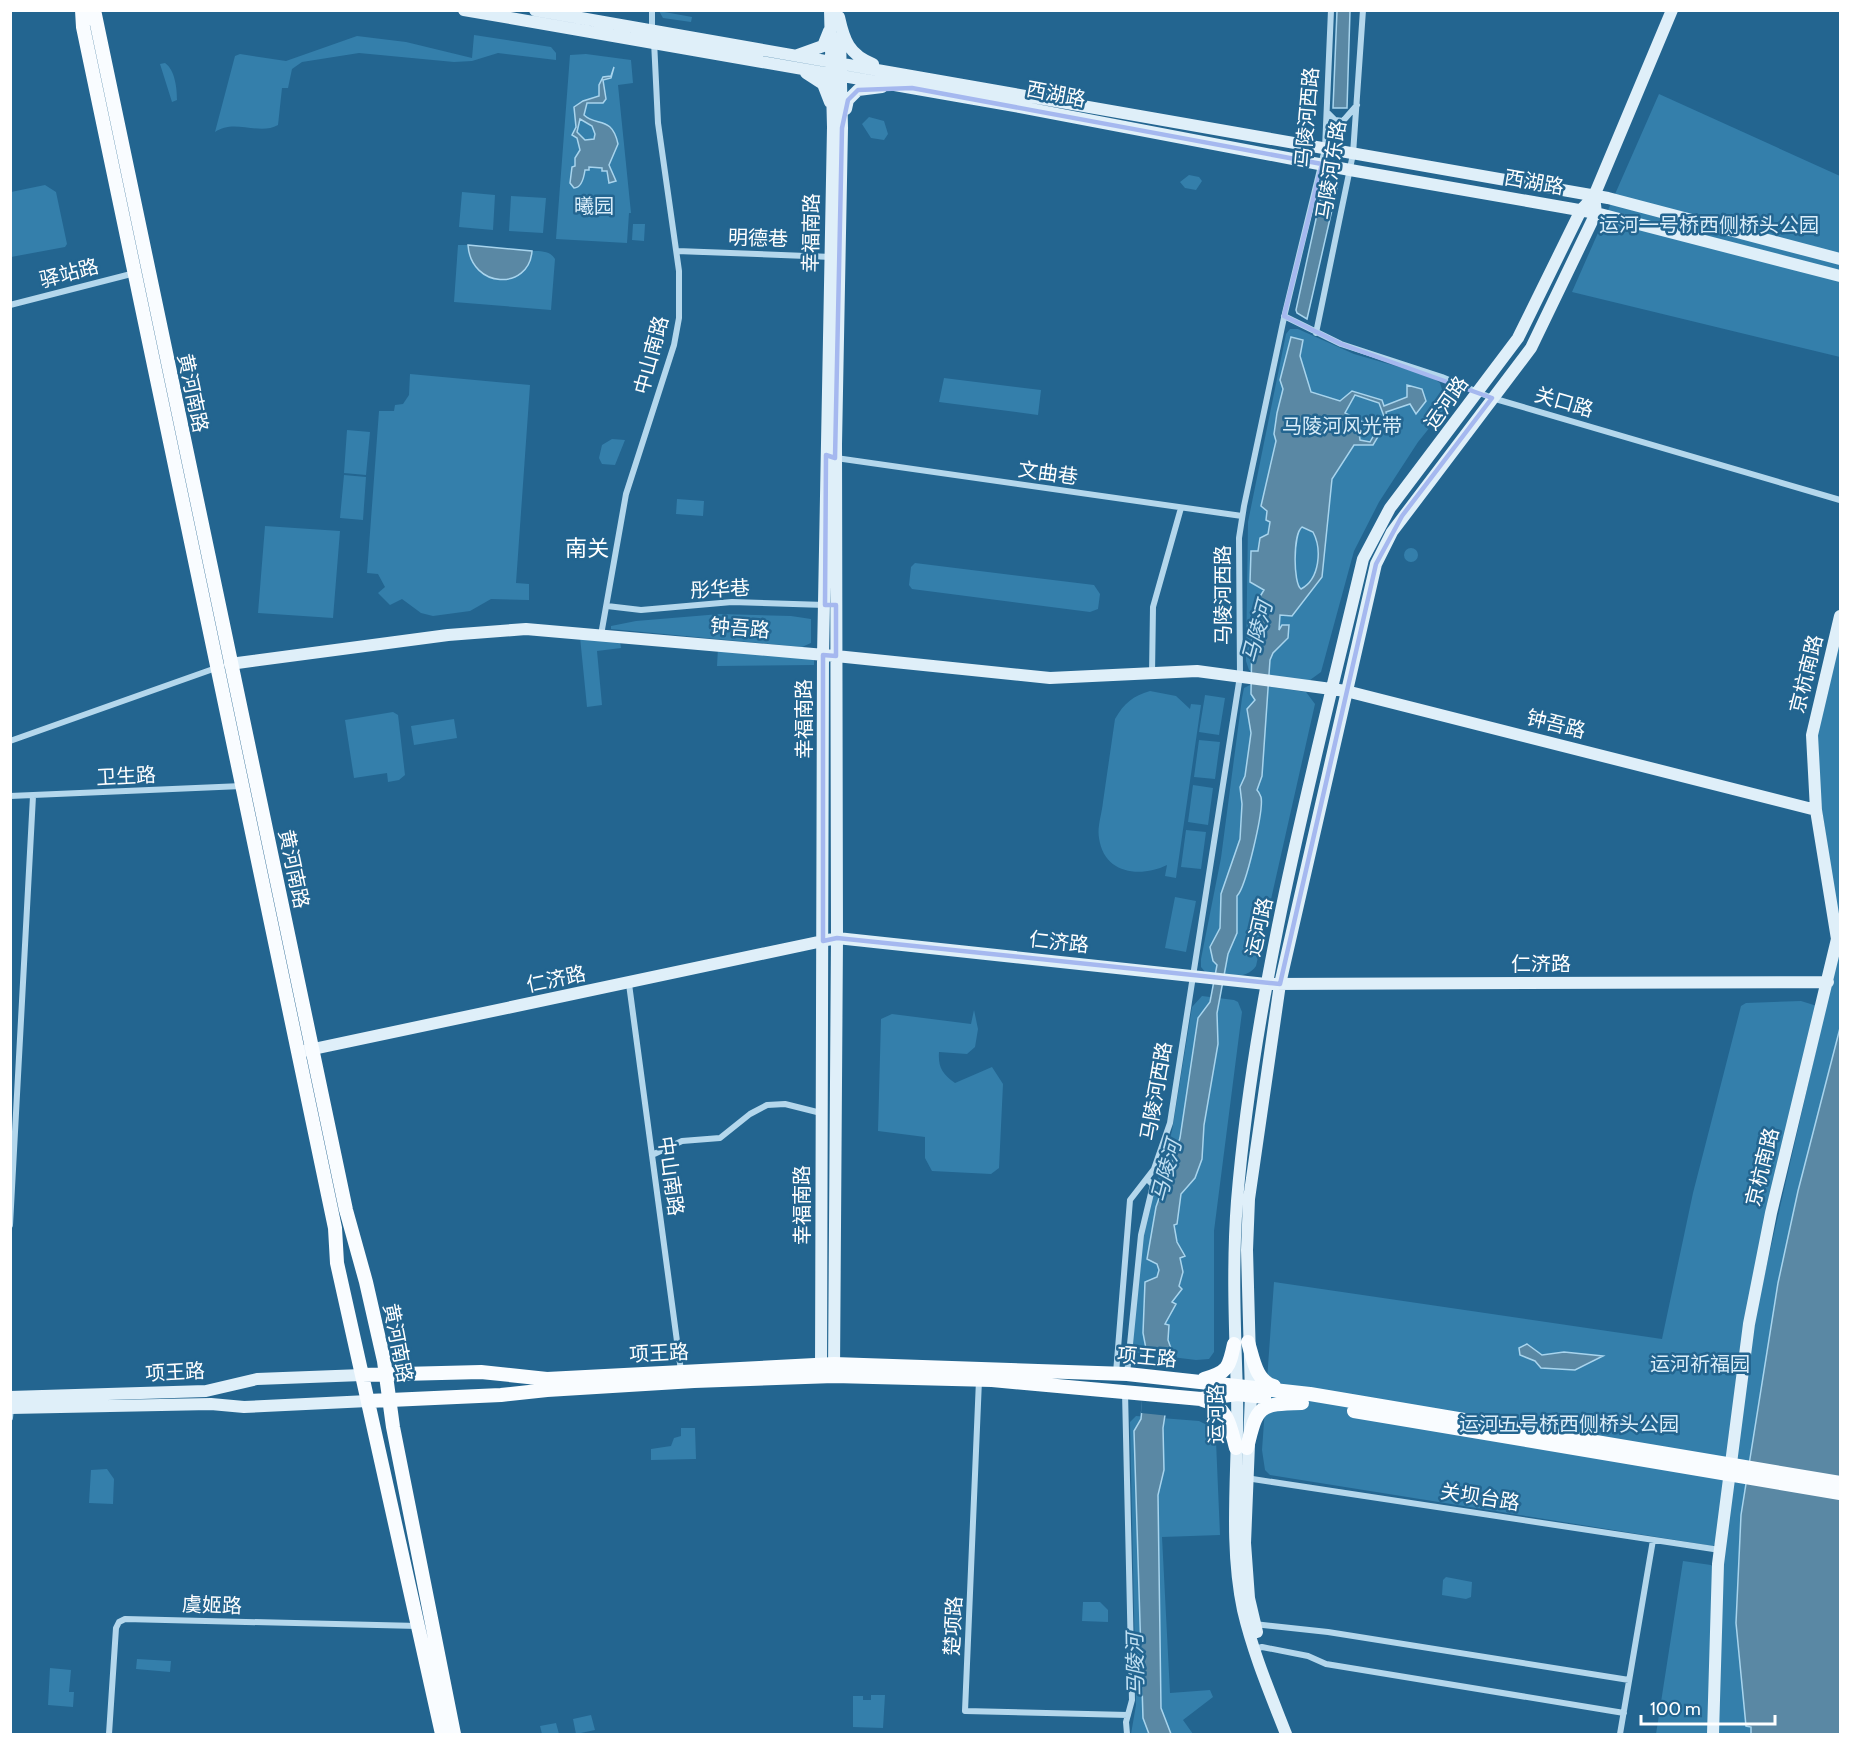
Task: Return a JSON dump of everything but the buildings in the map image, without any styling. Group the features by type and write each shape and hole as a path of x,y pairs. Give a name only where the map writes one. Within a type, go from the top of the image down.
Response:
{"main road":[{"path":"81,10 90,27"},
{"name":"黄河南路","path":"94,10 90,27 135,273 312,1049 350,1231 366,1282 387,1374 389,1401 454,1734"},
{"name":"黄河南路","path":"90,27 224,666 242,786 335,1228 337,1263 442,1734"},
{"path":"1197,1382 1221,1374 1227,1369 1241,1343"},
{"path":"1241,1343 1263,1381 1306,1399 1840,1493"},
{"name":"项王路","path":"368,1401 501,1395 548,1389 827,1370 1125,1391 1201,1399 1244,1390"},
{"name":"项王路","path":"362,1375 497,1372 547,1379 681,1371 1121,1373 1306,1399"},
{"path":"1201,1399 1216,1403 1225,1413 1242,1448"},
{"path":"1242,1448 1260,1408 1268,1404 1306,1399 1840,1483"}],"street":[{"path":"90,27 100,10"},
{"name":"西湖路","path":"464,10 838,68 1350,170 1581,210 1640,222 1840,276"},
{"name":"西湖路","path":"534,10 653,38"},
{"name":"中山南路","path":"601,635 626,494 677,331 680,305 677,251 657,123 652,10"},
{"name":"马陵河西路","path":"1121,1373 1130,1200 1159,1160 1170,1123 1191,976 1244,676 1238,584 1242,516 1284,316 1325,149 1331,10"},
{"name":"马陵河东路","path":"1316,333 1353,154 1363,10"},
{"name":"运河路","path":"1286,1734 1239,1581 1244,1390 1238,1201 1266,984 1332,688 1363,559 1378,528 1518,338 1581,210 1594,196 1671,10"},
{"path":"792,62 823,46 834,14"},
{"path":"834,14 848,46 858,56 913,82"},
{"name":"幸福南路","path":"827,1370 822,1114 823,941 838,127 838,68 834,14"},
{"path":"792,62 823,84 838,127"},
{"path":"838,127 848,100 858,90 913,82"},
{"name":"西湖路","path":"913,82 1325,149 1594,196 1644,206 1840,259"},
{"path":"1328,112 1335,120 1343,121 1357,104"},
{"name":"运河路","path":"1241,1343 1249,1199 1280,984 1376,564 1392,532 1531,348 1596,213 1594,196"},
{"name":"明德巷","path":"677,251 835,258"},
{"name":"驿站路","path":"10,305 135,273"},
{"name":"关口路","path":"1284,316 1316,333 1492,398 1840,500"},
{"name":"文曲巷","path":"831,456 850,461 1242,516"},
{"path":"1152,674 1151,629 1154,597 1181,508"},
{"name":"彤华巷","path":"607,606 647,610 732,602 830,605"},
{"name":"京杭南路","path":"1713,1734 1720,1550 1758,1272 1837,939 1816,810 1812,735 1840,616"},
{"name":"钟吾路","path":"224,666 448,635 526,629 1050,678 1187,671 1244,676 1346,690 1816,810"},
{"name":"幸福南路","path":"827,1370 837,938 830,656"},
{"path":"10,741 224,666"},
{"name":"卫生路","path":"10,796 242,786"},
{"path":"10,1225 33,796"},
{"name":"仁济路","path":"297,1053 837,938 1266,984 1828,982"},
{"name":"中山南路","path":"629,984 681,1371"},
{"path":"652,1155 682,1141 720,1138 750,1114 766,1105 785,1104 822,1114"},
{"path":"1121,1373 1141,1235 1153,1185 1147,1179"},
{"name":"项王路","path":"10,1397 206,1391 257,1379 362,1375"},
{"name":"楚项路","path":"980,1380 965,1711 1128,1715"},
{"path":"1125,1391 1132,1700 1127,1734"},
{"name":"项王路","path":"11,1408 211,1404 244,1407 368,1401"},
{"path":"10,1418 11,1408"},
{"name":"关坝台路","path":"1241,1477 1720,1550"},
{"path":"1620,1734 1653,1540"},
{"name":"虞姬路","path":"109,1734 116,1628 119,1622 125,1619 419,1626"},
{"path":"1251,1625 1328,1632 1629,1680"},
{"path":"1258,1648 1308,1656 1326,1664 1624,1713"},
{"name":"运河路","path":"1258,1648 1295,1734"}],"highlighted area":[{"path":"912,88 1322,164 1284,316 1341,344 1492,398 1402,516 1376,564 1280,984 837,938 823,941 823,655 836,656 836,605 825,605 826,455 835,458 842,128 848,100 858,90"}],"green space":[{"path":"659,11 692,17 691,22 663,18"},
{"path":"474,35 551,47 556,53 556,60 498,53 472,61 454,62 359,53 302,62 292,69 288,88 282,88 278,125 263,129 230,127 215,132 235,56 240,54 286,61 357,36 406,42 472,58"},
{"name":"曦园","path":"586,54 631,60 633,83 618,85 631,213 629,213 627,243 556,239 570,55"},
{"path":"165,63 171,70 176,85 177,100 172,102 160,64"},
{"name":"运河一号桥西侧桥头公园","path":"1659,94 1840,176 1840,357 1572,292"},
{"path":"869,117 884,121 888,134 884,140 871,138 862,124"},
{"path":"1189,175 1199,177 1202,181 1196,190 1185,188 1180,182"},
{"path":"45,185 56,192 67,244 65,247 11,257 11,192"},
{"path":"462,192 495,195 493,230 459,227"},
{"path":"511,196 546,198 543,233 509,231"},
{"path":"633,224 645,224 644,241 632,240"},
{"path":"458,245 468,245 473,264 477,269 486,276 498,280 510,278 521,271 531,257 532,251 551,254 555,259 551,310 454,302"},
{"name":"马陵河风光带","path":"1290,329 1298,329 1354,354 1430,376 1440,383 1447,406 1418,442 1379,502 1354,551 1321,672 1310,680 1255,673 1249,670 1246,661 1248,522 1286,334"},
{"path":"410,374 530,385 516,583 529,584 529,600 491,599 470,611 433,616 421,613 402,599 390,605 378,593 385,587 378,574 367,573 379,411 394,411 395,405 403,404 409,395"},
{"path":"944,378 1041,390 1038,415 939,402"},
{"path":"347,430 370,432 366,475 344,473"},
{"path":"612,439 625,440 615,465 602,464 599,458 602,445"},
{"path":"344,475 366,477 363,520 340,518"},
{"path":"677,499 704,501 703,516 676,514"},
{"path":"265,526 340,531 333,618 258,613"},
{"path":"1411,548 1416,550 1418,555 1416,560 1411,562 1406,560 1404,555 1406,550"},
{"path":"915,563 1094,585 1100,594 1098,609 1090,612 912,589 909,585 911,567"},
{"path":"720,614 791,616 811,619 811,643 802,647 611,629 611,626 636,621"},
{"path":"1840,632 1840,929 1816,771 1816,742"},
{"path":"580,637 620,641 621,648 597,651 602,705 587,707"},
{"path":"718,648 814,657 814,665 717,666"},
{"path":"1252,684 1306,692 1315,704 1256,966 1240,976 1206,973 1201,967 1201,959 1221,858 1242,698 1244,688"},
{"path":"1150,691 1176,696 1190,709 1191,704 1201,705 1176,878 1165,876 1167,865 1135,872 1116,866 1102,850 1099,838 1115,719 1130,701"},
{"path":"1205,695 1225,698 1219,735 1199,732"},
{"path":"393,712 398,715 405,775 399,780 388,782 387,773 354,778 345,720"},
{"path":"454,719 457,738 414,745 411,726"},
{"path":"1199,740 1220,742 1215,779 1194,777"},
{"path":"1193,785 1213,788 1208,825 1188,822"},
{"path":"1186,830 1206,832 1201,869 1181,867"},
{"path":"1175,897 1196,901 1186,952 1165,948"},
{"path":"1840,945 1840,1028 1798,1191 1778,1283 1741,1515 1736,1623 1746,1726 1751,1726 1751,1734 1656,1734 1683,1561 1711,1565 1715,1570 1723,1563 1756,1312"},
{"path":"1202,996 1234,1000 1238,1002 1242,1012 1214,1231 1214,1352 1209,1359 1196,1360 1131,1352 1143,1236 1149,1206 1172,1131 1192,1007"},
{"name":"运河五号桥西侧桥头公园","path":"1801,1001 1817,1006 1778,1169 1718,1541 1713,1546 1270,1475 1265,1470 1262,1450 1274,1282 1662,1339 1693,1193 1741,1006 1746,1003"},
{"path":"974,1010 978,1029 975,1047 967,1054 939,1052 939,1062 944,1073 955,1083 992,1067 1003,1084 999,1168 991,1174 932,1171 925,1158 925,1137 878,1131 881,1019 892,1014 971,1024"},
{"path":"1136,1416 1199,1421 1209,1426 1216,1441 1220,1535 1162,1537 1170,1693 1210,1690 1213,1697 1183,1720 1193,1734 1131,1734 1136,1705 1130,1422"},
{"path":"681,1428 695,1428 696,1459 651,1460 651,1449 671,1446 674,1438 681,1436"},
{"path":"107,1469 114,1479 113,1504 89,1503 91,1470"},
{"path":"1446,1577 1472,1582 1471,1597 1466,1599 1442,1595 1443,1580"},
{"path":"1083,1602 1100,1602 1108,1610 1108,1622 1082,1621"},
{"path":"137,1659 171,1661 170,1672 136,1669"},
{"path":"50,1668 71,1670 69,1692 74,1692 73,1707 48,1705"},
{"path":"871,1695 885,1695 883,1728 853,1727 853,1696 863,1696 863,1700 871,1700"},
{"path":"591,1715 595,1730 576,1734 573,1719"},
{"path":"556,1723 559,1734 542,1734 540,1726"}],"shaded area":[{"path":"1337,11 1350,11 1347,108 1333,108"},
{"path":"614,67 611,78 603,80 606,99 603,103 587,103 584,115 608,125 615,135 618,144 609,165 616,181 609,183 607,171 602,171 602,168 589,167 589,170 585,170 581,184 574,188 570,183 572,167 575,166 575,158 580,150 577,138 572,135 576,127 574,107 583,101 599,96 599,85 603,77 611,76","holes":["580,119 592,126 594,139 585,140 577,132"]},
{"path":"1325,186 1337,188 1307,319 1296,310"},
{"path":"468,245 532,251 529,264 521,273 500,280 489,277 479,270 471,260"},
{"path":"1291,337 1303,340 1300,356 1311,392 1340,401 1352,391 1382,400 1384,406 1407,397 1407,385 1422,389 1426,401 1416,414 1410,404 1386,412 1388,420 1373,445 1354,445 1332,479 1322,577 1292,616 1280,615 1279,630 1282,625 1289,625 1288,638 1273,653 1270,660 1262,776 1257,790 1261,797 1260,817 1245,879 1237,896 1237,933 1228,954 1217,1013 1218,1044 1204,1125 1202,1159 1195,1178 1181,1194 1177,1224 1174,1225 1177,1242 1185,1256 1180,1258 1183,1272 1179,1286 1182,1289 1172,1302 1176,1304 1165,1324 1169,1325 1168,1340 1174,1357 1163,1428 1164,1470 1158,1495 1161,1708 1171,1734 1149,1734 1143,1718 1134,1431 1141,1419 1147,1354 1143,1333 1145,1282 1157,1277 1159,1270 1157,1264 1147,1259 1156,1207 1180,1138 1198,1018 1210,1002 1217,965 1213,961 1210,947 1220,928 1221,894 1240,839 1242,804 1240,787 1245,776 1251,733 1247,709 1255,700 1251,694 1252,636 1258,642 1260,638 1253,608 1264,590 1250,582 1251,551 1258,551 1260,538 1268,534 1270,522 1266,520 1267,511 1261,506 1276,441 1274,434 1283,389 1280,380","holes":["1355,395 1379,403 1385,419 1377,429 1345,413","1358,423 1375,433 1370,442 1360,440","1302,527 1313,532 1318,547 1316,571 1301,589 1295,569 1299,531"]},
{"path":"1840,1028 1840,1734 1751,1734 1751,1727 1746,1726 1736,1623 1741,1515 1778,1283 1798,1191"},
{"path":"1527,1344 1542,1355 1564,1352 1603,1356 1575,1370 1541,1368 1535,1361 1520,1355 1519,1348"}],"pier":[{"path":"1143,1350 1177,1356 1170,1416 1141,1413"}],"district":[{"name":"南关","path":"587,548"}],"water label":[{"name":"马陵河","path":"1257,632"},
{"name":"马陵河","path":"1166,1171"},
{"name":"马陵河","path":"1135,1665"}],"park label":[{"name":"运河祈福园","path":"1700,1364"}]}
